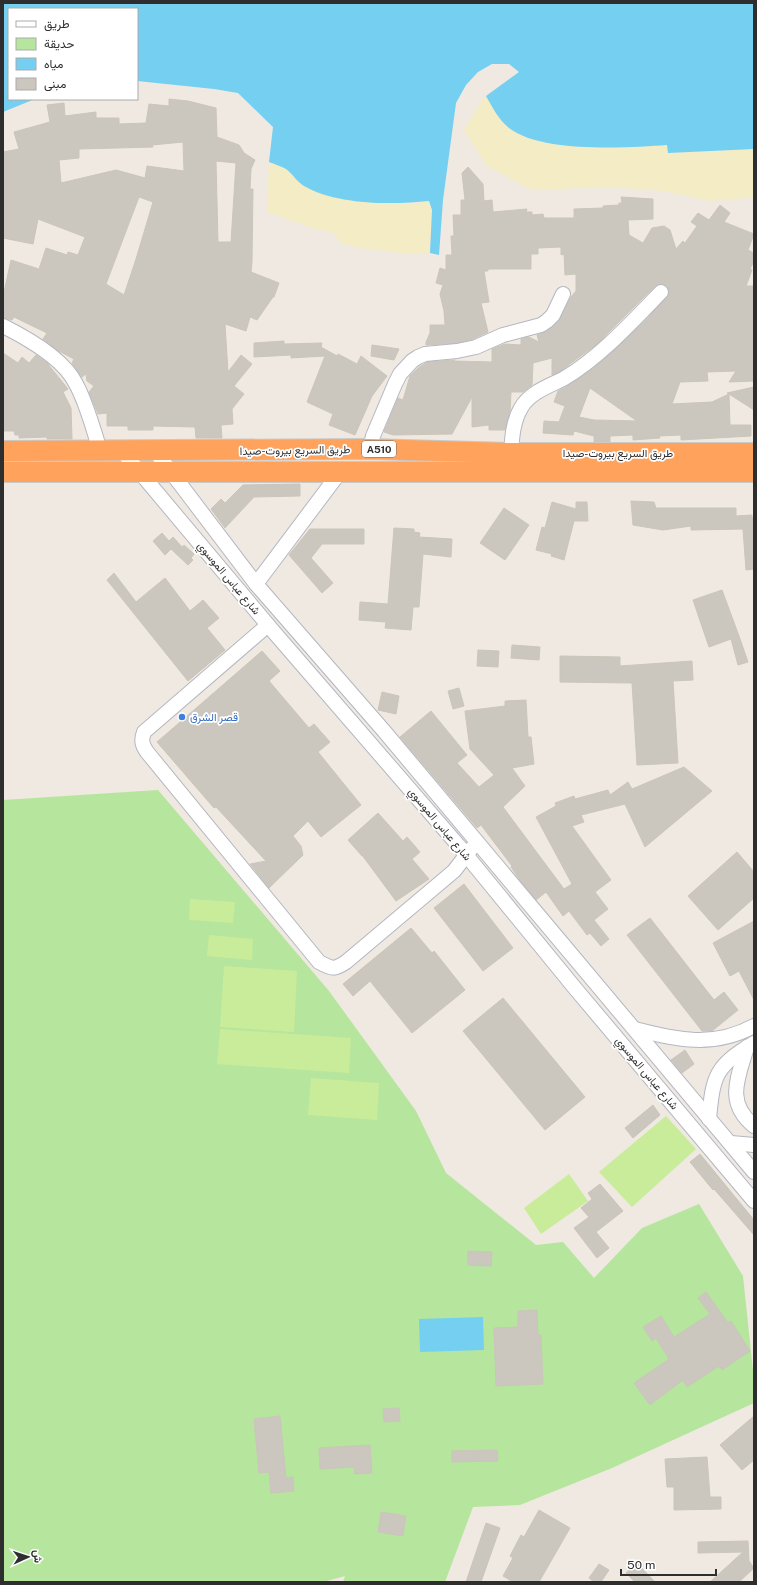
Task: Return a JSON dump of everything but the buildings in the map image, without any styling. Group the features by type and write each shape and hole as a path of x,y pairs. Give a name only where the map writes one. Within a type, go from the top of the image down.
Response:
{"highway":[{"name":"طريق السريع بيروت-صيدا","path":"3,451 370,449 511,453 754,454"},
{"name":"طريق السريع بيروت-صيدا","path":"3,472 754,472"}],"street":[{"path":"511,453 513,431 521,408 525,402 588,361 636,318 661,292"},
{"path":"370,449 373,436 395,384 400,374 412,361 425,354 457,351 476,347 503,335 541,325 547,322 554,315 563,294"},
{"path":"3,326 33,344 64,367 76,384 100,450"},
{"name":"شارع عباس الموسوي","path":"122,451 268,625 467,856 574,987 754,1201"},
{"name":"شارع عباس الموسوي","path":"155,451 256,584 384,731 754,1172"},
{"path":"256,584 340,472"},
{"path":"268,625 144,732 142,742 147,752 319,962 329,967 336,968 346,962 454,871 467,856 476,840"},
{"path":"635,1029 672,1038 716,1040 739,1034 754,1026"},
{"path":"709,1119 711,1094 719,1071 728,1061 750,1045"},
{"path":"750,1045 735,1088 736,1102 740,1112 746,1120 754,1126"},
{"path":"731,1144 754,1145"}],"green space":[{"path":"158,790 329,991 416,1111 446,1173 536,1245 563,1242 594,1278 642,1228 699,1204 743,1276 754,1380 754,1403 612,1468 520,1505 473,1507 445,1582 343,1582 345,1576 323,1582 3,1582 3,800"},
{"path":"190,899 235,902 233,923 189,920"},
{"path":"209,935 253,939 252,960 207,956"},
{"path":"224,966 297,971 294,1032 220,1027"},
{"path":"220,1029 351,1038 349,1073 217,1064"},
{"path":"311,1078 379,1083 377,1120 308,1115"},
{"path":"666,1116 696,1149 632,1207 599,1172"},
{"path":"569,1174 588,1201 541,1234 524,1208"}],"sand":[{"path":"486,96 493,109 505,125 523,136 541,141 585,147 667,145 668,153 754,149 754,197 711,201 663,191 610,187 532,190 487,166 464,130"},
{"path":"269,162 286,169 303,185 358,202 416,203 429,201 432,210 430,253 409,254 354,247 341,243 332,232 315,229 267,212"}],"water":[{"path":"3,3 754,3 754,149 668,153 667,145 608,148 542,142 523,136 505,125 486,96 519,72 509,64 492,64 478,72 466,85 456,103 443,200 439,255 430,253 432,210 429,201 398,203 365,202 332,197 317,192 304,186 286,169 269,162 273,127 238,93 138,81 138,8 8,8 8,100 33,100 3,112"},
{"path":"483,1317 484,1350 420,1352 419,1319"}],"place":[{"name":"قصر الشرق","path":"182,717"}]}
